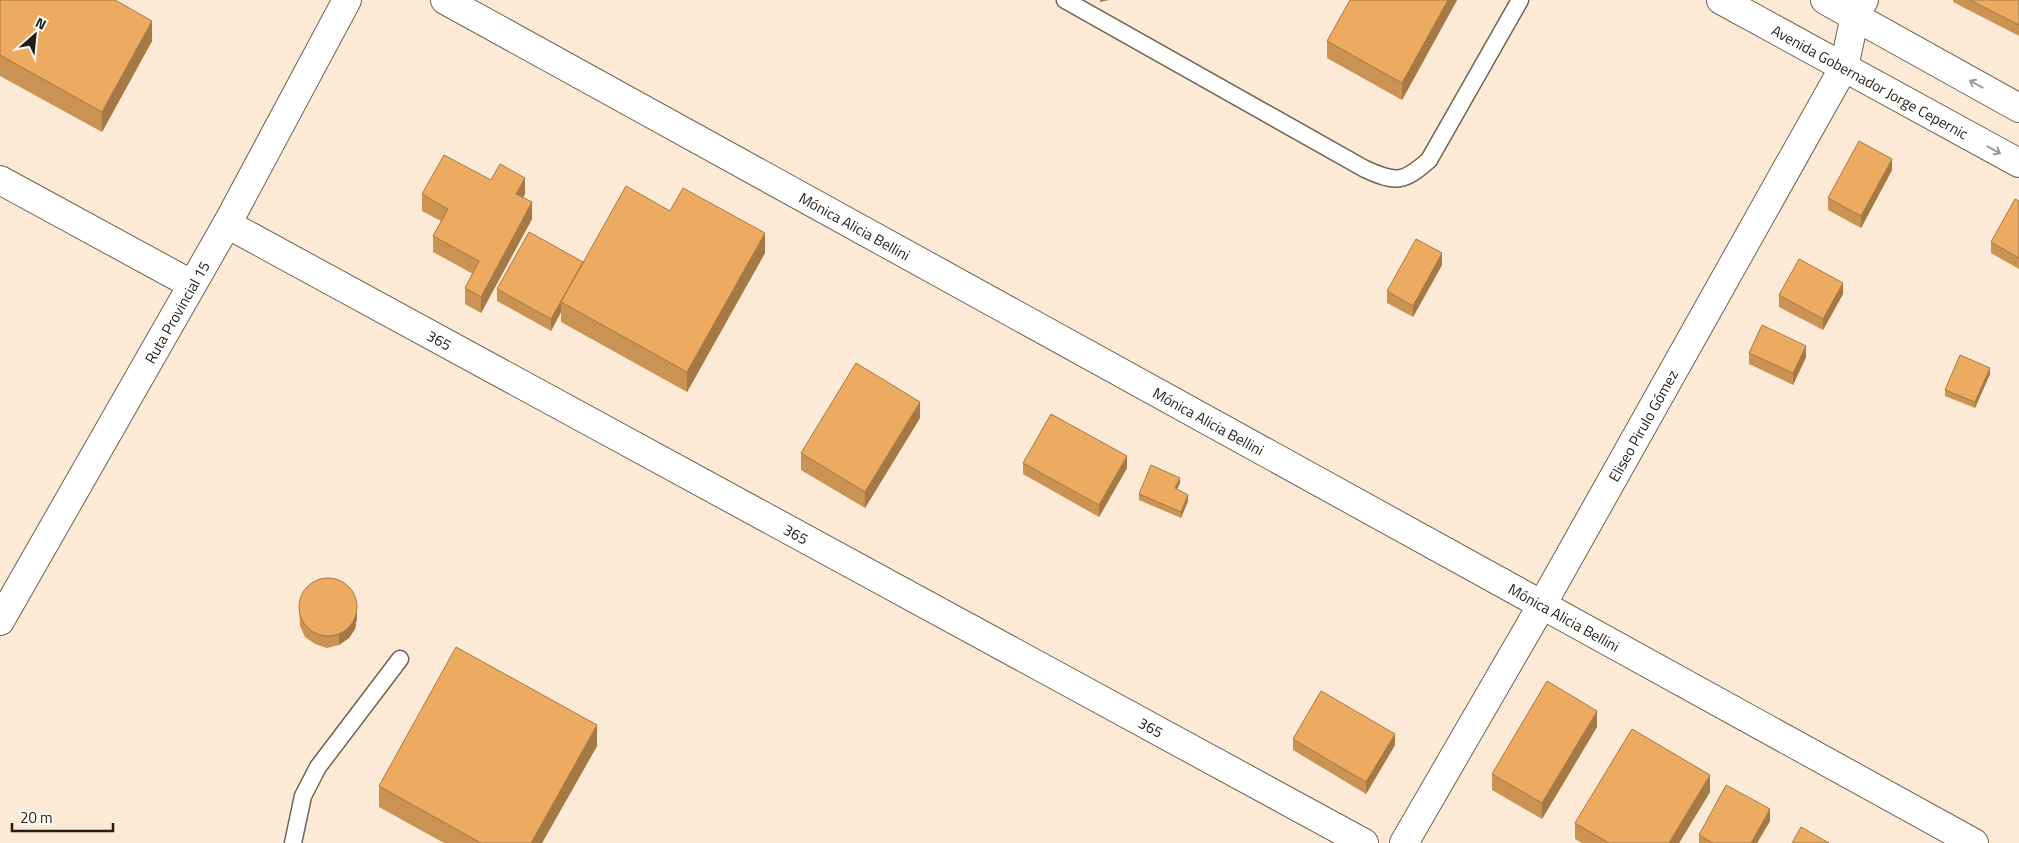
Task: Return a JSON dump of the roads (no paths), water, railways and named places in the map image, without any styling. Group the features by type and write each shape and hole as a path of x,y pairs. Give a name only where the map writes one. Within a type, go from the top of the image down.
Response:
{"street":[{"name":"Ruta Provincial 15","path":"0,621 227,224 347,0"},
{"name":"Mónica Alicia Bellini","path":"445,0 1543,603 1974,843"},
{"name":"Avenida Gobernador Jorge Cepernic","path":"1721,0 2019,163"},
{"path":"1825,0 1859,8 2019,108"},
{"name":"Eliseo Pirulo Gómez","path":"1404,843 1543,603 1844,67 1859,8"},
{"path":"0,180 191,284"},
{"name":"365","path":"227,224 1364,843"}],"lane":[{"path":"1066,0 1356,164 1390,180 1413,174 1429,160 1520,0"},
{"path":"293,843 303,796 318,767 400,659"}]}
